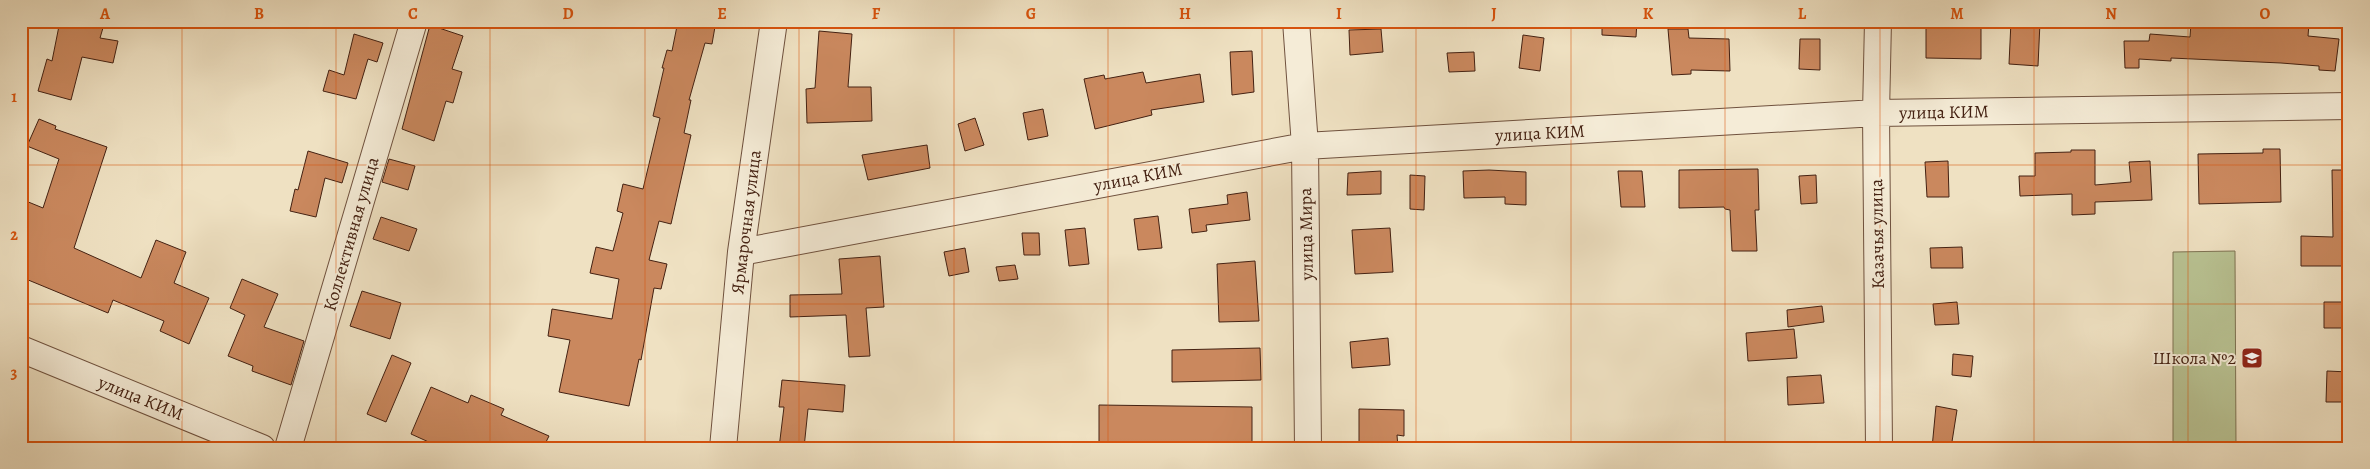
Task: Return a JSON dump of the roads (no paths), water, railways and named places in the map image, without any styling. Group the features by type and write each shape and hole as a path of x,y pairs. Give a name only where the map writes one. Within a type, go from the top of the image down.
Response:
{"street":[{"name":"Коллективная улица","path":"288,448 414,21"},
{"name":"Ярмарочная улица","path":"703,448 724,436 741,252 774,21"},
{"name":"улица Мира","path":"1296,21 1305,146 1308,448"},
{"name":"Казачья улица","path":"1878,21 1876,114 1879,448"},
{"name":"улица КИМ","path":"741,252 1305,146 1876,114 2349,106"},
{"name":"улица КИМ","path":"21,349 262,448"}],"place":[{"name":"Школа №2","path":"2252,358"}]}
